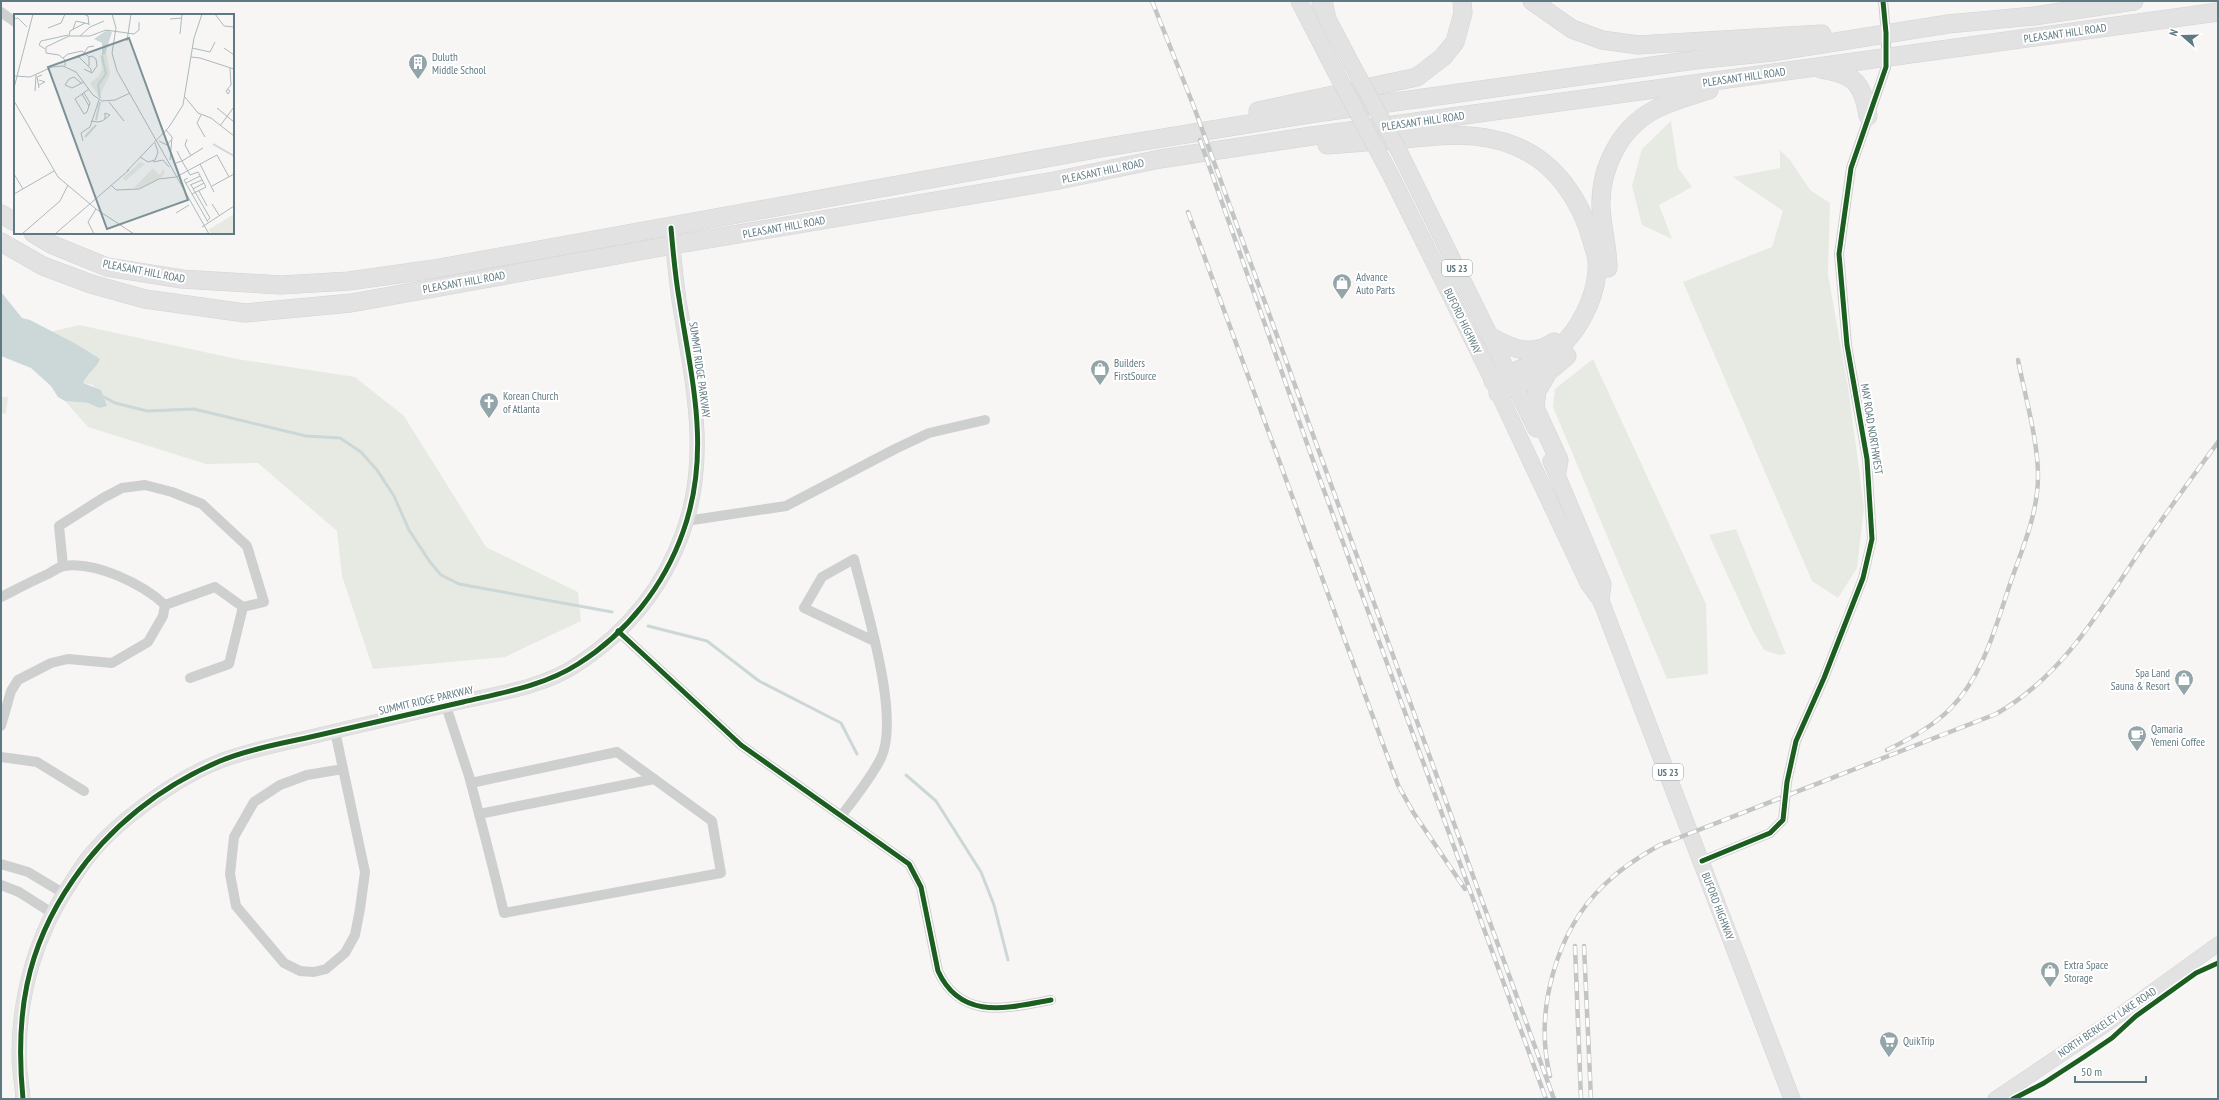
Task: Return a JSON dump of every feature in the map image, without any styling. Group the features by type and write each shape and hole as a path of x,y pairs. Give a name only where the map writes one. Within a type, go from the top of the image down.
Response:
{"highway":[{"path":"1107,147 1169,129 1417,77 1443,58 1455,42 1464,14 1462,1"},
{"name":"PLEASANT HILL ROAD","path":"1,242 43,266 91,284 145,299 245,313 351,303 1107,147 1309,114 1695,60 1773,52 2068,6 2134,1"},
{"path":"1534,2 1572,29 1602,40 1638,45 1868,30 1886,34"},
{"name":"PLEASANT HILL ROAD","path":"35,234 53,245 107,267 182,279 281,285 349,281 672,237 1054,181 1160,159 1305,137 1752,76 1885,56 1954,49 2218,12"},
{"path":"1810,67 1830,70 1848,77 1860,85 1865,98 1868,116"},
{"path":"1556,472 1559,460 1535,408 1537,391 1548,372 1579,345 1594,322 1604,297 1609,267 1601,208 1602,184 1607,166 1617,146 1631,127 1653,111 1670,103 1752,76"},
{"path":"1160,159 1452,135 1484,136 1516,146 1534,156 1554,171 1569,189 1586,221 1597,261 1594,290 1585,314 1567,341 1548,358 1512,380 1496,387"},
{"path":"1,214 14,221"},
{"path":"1491,337 1519,351 1532,351 1550,346 1564,335 1580,311 1587,290 1590,265 1586,221"},
{"path":"1512,380 1548,372"}],"main road":[{"name":"BUFORD HIGHWAY","path":"1299,1 1335,72 1389,172 1496,387 1588,583 1601,601 1792,1099"},
{"name":"BUFORD HIGHWAY","path":"1323,6 1405,163 1556,472 1603,584 1601,601"}],"street":[{"name":"MAY ROAD NORTHWEST","path":"1702,861 1770,833 1783,820 1787,782 1796,741 1824,678 1863,578 1872,538 1868,459 1847,345 1839,254 1851,168 1886,67 1886,34 1883,1"},
{"path":"1,12 14,21"},
{"name":"SUMMIT RIDGE PARKWAY","path":"23,1099 19,1056 22,1012 31,967 40,940 63,893 90,854 120,823 182,779 222,760 263,748 446,706 539,682 576,666 618,631 648,601 667,570 686,521 695,485 699,440 695,391 679,297 672,237"},
{"path":"686,521 786,506 891,451 929,433 985,420"},
{"path":"63,566 59,526 103,498 122,488 145,485 172,492 202,504 247,546 264,602 243,607 215,587 165,605"},
{"path":"841,816 881,758 885,742 885,689 874,641 862,589 854,559 822,577 804,608 874,641"},
{"path":"1,597 63,566 77,565 116,576 143,588 165,605"},
{"path":"1,726 10,691 18,680 51,663 68,659 112,663 148,642 163,616 165,605"},
{"path":"190,678 229,664 243,607"},
{"path":"618,631 741,745 909,864 921,888 938,971 944,983 950,989 968,1003 991,1008 1051,1000"},
{"path":"446,706 471,783 504,912 721,873 712,821 617,752 471,783"},
{"path":"335,731 365,872 359,915 355,935 345,953 326,970 314,972 300,971 284,964 236,906 230,874 234,837 254,802 280,785 307,775 343,769"},
{"path":"1,757 37,762 84,791"},
{"path":"479,814 654,779"},
{"path":"1,864 9,864 28,872 63,893"},
{"path":"1,885 19,892 52,913"},
{"name":"NORTH BERKELEY LAKE ROAD","path":"1995,1099 2114,1019 2218,944"}],"shaded area":[{"path":"1671,121 1678,168 1692,187 1659,205 1672,239 1642,225 1632,186 1642,149"},
{"path":"1780,150 1790,160 1810,190 1830,203 1828,274 1849,393 1864,508 1857,568 1838,598 1812,581 1683,282 1772,247 1783,211 1733,177 1780,168"},
{"path":"1,292 22,318 30,320 78,345 100,359 83,383 101,390 107,406 99,408 88,403 65,401 58,397 51,386 31,368 1,356"},
{"path":"79,325 237,359 355,377 404,416 486,547 578,592 581,621 505,657 373,669 342,576 337,531 258,463 206,464 88,427 65,401 88,403 99,408 93,385 83,383 99,359 78,345 50,332"},
{"path":"1593,359 1706,604 1708,674 1667,679 1553,407 1555,389"},
{"path":"1,397 8,397 6,414 1,413"},
{"path":"1736,529 1786,654 1779,655 1764,650 1753,631 1709,535"}],"waterway":[{"path":"104,397 115,403 147,411 194,409 306,436 340,438 361,452 377,470 394,496 409,530 430,562 441,575 459,584 612,612"},
{"path":"648,626 707,641 759,681 841,723 857,754"},
{"path":"906,775 936,801 981,872 994,905 1008,960"}],"railway":[{"path":"1152,1 1194,107 1554,1099"},
{"path":"1200,140 1310,452 1546,1099"},
{"path":"1188,212 1398,785 1413,812 1465,889"},
{"path":"1887,750 1928,727 1950,709 1962,696 1972,681 1988,649 2025,543 2033,517 2038,476 2034,433 2018,360"},
{"path":"1550,1076 1546,1051 1545,1025 1547,999 1553,973 1573,925 1587,904 1610,879 1631,863 1660,845 1996,714 2020,699 2041,681 2060,661 2095,618 2142,548 2218,442"},
{"path":"1575,946 1581,1099"},
{"path":"1584,946 1591,1099"}],"cycle path":[{"path":"1702,861 1770,833 1783,820 1787,782 1796,741 1824,678 1863,578 1872,539 1867,459 1847,345 1839,254 1851,168 1886,67 1886,33 1883,1"},
{"path":"23,1099 21,1069 23,1012 27,985 34,958 44,932 57,906 87,861 103,843 138,810 157,796 198,771 220,761 241,754 274,745 507,692 551,678 565,672 596,652 628,623 642,607 665,571 675,552 692,502 696,473 698,443 696,415 693,386 676,281 671,228"},
{"path":"618,631 741,745 909,864 921,887 938,971 948,987 959,998 972,1004 1002,1008 1051,1000"},
{"path":"2013,1099 2044,1083 2084,1057 2112,1038 2136,1016 2196,973 2218,963"}],"place":[{"name":"Duluth Middle School","path":"418,80"},
{"name":"Advance Auto Parts","path":"1342,300"},
{"name":"Builders FirstSource","path":"1100,386"},
{"name":"Korean Church of Atlanta","path":"489,419"},
{"name":"Spa Land Sauna & Resort","path":"2184,696"},
{"name":"Qamaria Yemeni Coffee","path":"2137,752"},
{"name":"Extra Space Storage","path":"2050,988"},
{"name":"QuikTrip","path":"1889,1058"}]}
